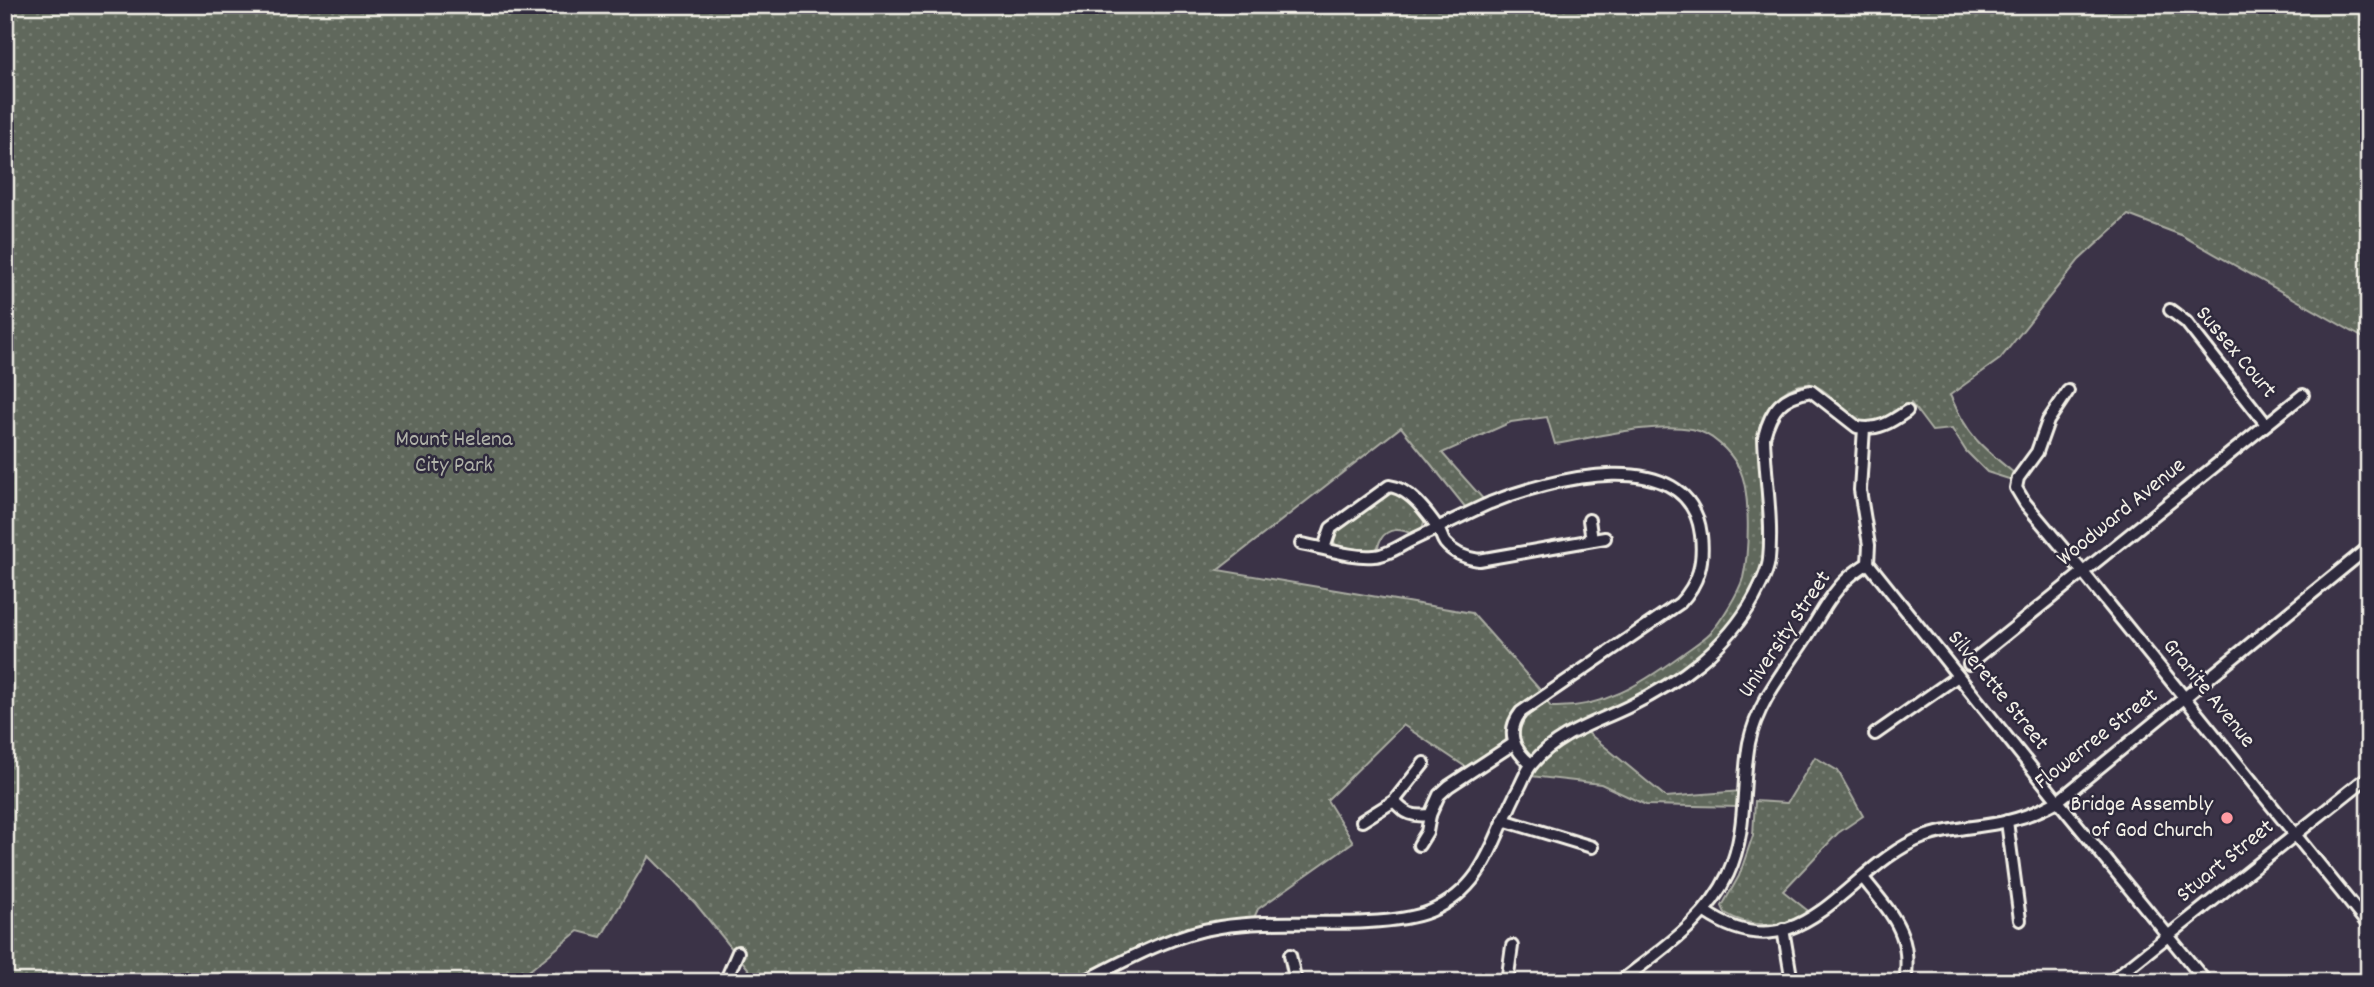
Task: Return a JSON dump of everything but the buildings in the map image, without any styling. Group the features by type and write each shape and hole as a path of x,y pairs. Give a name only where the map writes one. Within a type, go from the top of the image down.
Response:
{"street":[{"name":"Sussex Court","path":"2170,310 2186,322 2266,424"},
{"path":"1087,981 1192,932 1221,926 1382,922 1429,912 1453,899 1478,874 1487,860 1503,820 1531,764 1553,743 1661,691 1697,665 1743,618 1761,585 1769,561 1764,437 1769,418 1784,401 1811,391 1857,427 1864,428 1887,425 1907,411"},
{"name":"Granite Avenue","path":"2068,391 2048,421 2037,452 2018,478 2016,488 2025,503 2369,926"},
{"name":"Woodward Avenue","path":"1969,664 2302,395"},
{"path":"1864,428 1860,490 1869,545 1868,563"},
{"path":"1301,544 1376,557 1493,502 1596,475 1646,475 1668,485 1683,497 1697,516 1703,555 1697,577 1687,595 1666,613 1549,690 1521,712 1513,726 1513,744 1531,764"},
{"path":"1324,548 1331,528 1389,486 1406,491 1437,528 1445,543 1464,557 1479,560 1605,538"},
{"path":"1588,520 1592,540"},
{"name":"Flowerree Street","path":"1706,912 1718,920 1743,929 1760,932 1783,929 1811,919 1895,852 1923,837 2007,821 2058,801 2369,547"},
{"name":"Silverette Street","path":"1868,563 2206,982"},
{"name":"University Street","path":"1620,982 1706,912 1728,875 1744,813 1745,770 1754,723 1763,703 1831,598 1847,579 1868,563"},
{"path":"1875,734 1958,676"},
{"path":"1419,845 1427,832 1430,815 1439,795 1513,744"},
{"path":"1362,821 1394,801 1424,764"},
{"name":"Stuart Street","path":"2110,982 2369,776"},
{"path":"1394,801 1412,816 1430,815"},
{"path":"1503,820 1592,847"},
{"path":"2007,821 2020,920"},
{"path":"1863,878 1895,918 1905,941 1905,982"},
{"path":"1783,929 1792,982"},
{"path":"1507,982 1512,946"},
{"path":"725,982 738,952"},
{"path":"1290,955 1296,982"}],"green space":[{"name":"Mount Helena City Park","path":"5,5 2369,5 2369,341 2181,235 2128,215 2079,260 2000,359 1950,395 1976,439 2014,473 2012,480 1987,472 1966,451 1952,429 1932,431 1911,403 1885,419 1867,422 1856,419 1820,388 1809,384 1797,386 1782,394 1767,409 1759,429 1764,556 1757,581 1732,625 1696,661 1675,676 1631,701 1562,731 1533,755 1523,751 1519,734 1523,722 1533,712 1547,702 1551,707 1570,707 1620,693 1651,676 1696,644 1719,622 1738,591 1745,567 1747,506 1746,491 1739,468 1720,444 1707,434 1692,429 1659,427 1555,444 1547,417 1511,422 1442,453 1485,501 1466,508 1401,427 1218,570 1472,613 1541,691 1521,704 1509,717 1505,746 1466,767 1403,725 1327,800 1353,842 1258,909 1253,920 1186,930 1075,982 759,982 695,903 649,856 601,937 578,931 524,975 523,982 5,982"},
{"path":"1390,491 1402,493 1423,518 1422,529 1412,534 1400,530 1387,532 1373,553 1335,545 1335,532"},
{"path":"1587,732 1666,797 1741,791 1740,807 1646,805 1601,784 1530,776 1554,750"},
{"path":"1815,757 1838,771 1863,816 1838,833 1783,891 1812,914 1779,923 1757,924 1725,913 1722,906 1739,876 1753,835 1755,801 1787,803"}],"place":[{"name":"Bridge Assembly of God Church","path":"2227,818"}]}
